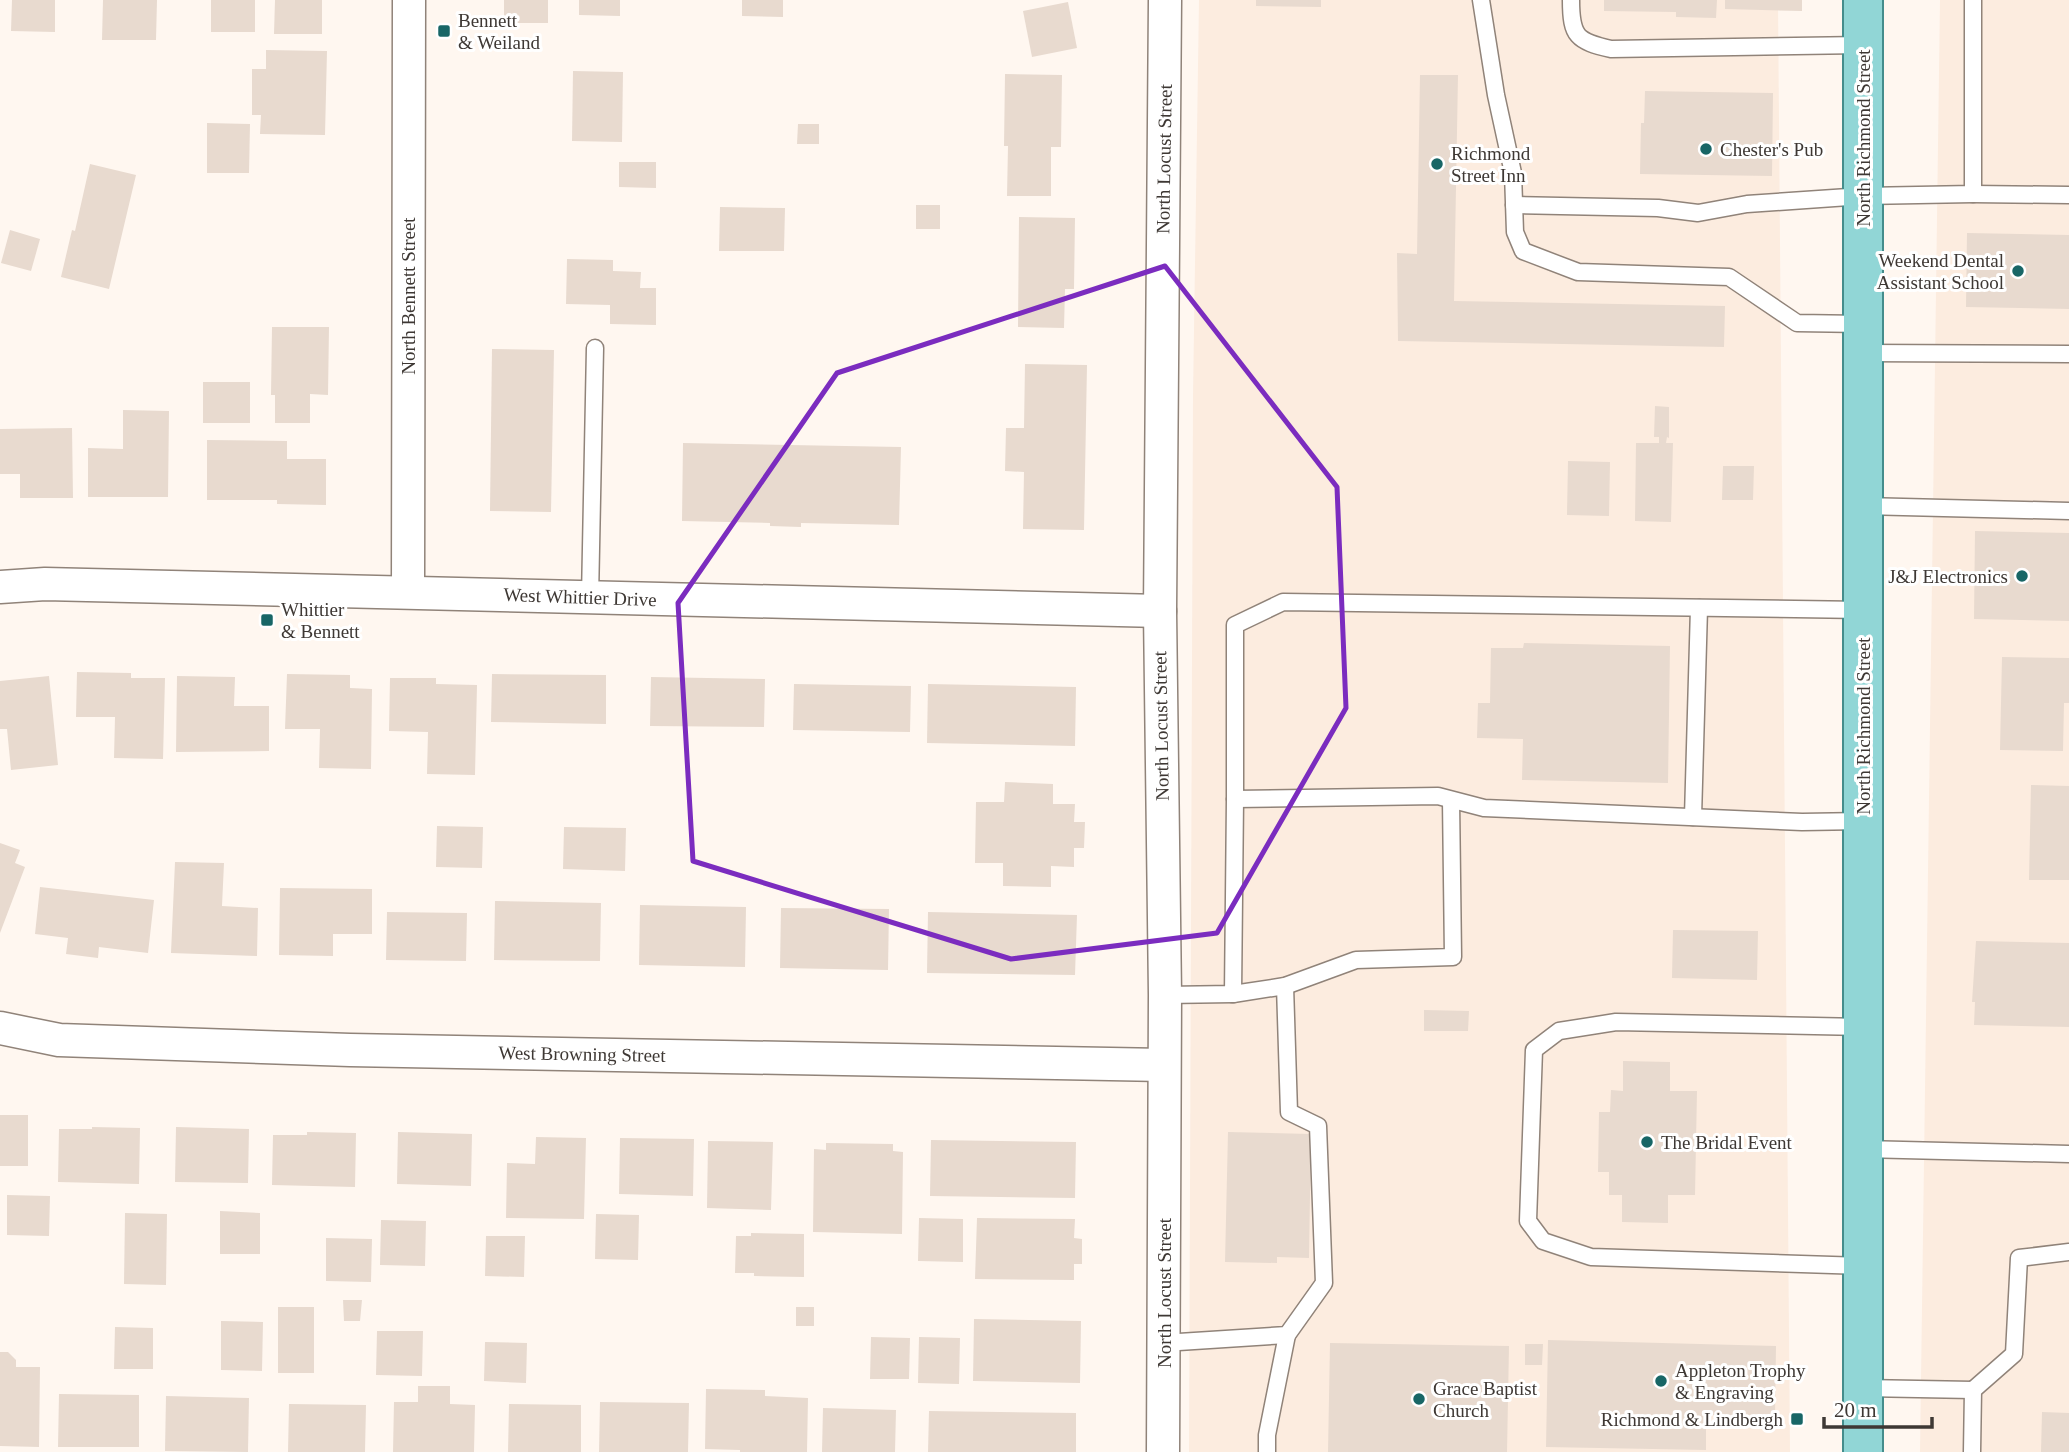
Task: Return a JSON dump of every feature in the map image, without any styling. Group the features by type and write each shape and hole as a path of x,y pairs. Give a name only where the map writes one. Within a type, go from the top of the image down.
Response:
{"main road":[{"name":"North Richmond Street","path":"1863,0 1863,1452"}],"street":[{"name":"North Bennett Street","path":"408,592 409,0"},
{"name":"North Locust Street","path":"1163,1452 1165,995 1160,611 1165,0"},
{"name":"West Whittier Drive","path":"0,587 45,584 1160,611"},
{"name":"West Browning Street","path":"0,1028 59,1040 336,1049 1164,1065"}],"lane":[{"path":"1481,0 1496,95 1513,173 1515,232 1523,251 1578,272 1730,277 1797,323 1863,339 2069,354"},
{"path":"1572,0 1572,25 1585,43 1611,49 1863,45"},
{"path":"1973,0 1973,194"},
{"path":"1514,205 1658,208 1698,213 1747,204 1863,196 2069,195"},
{"path":"590,597 595,348"},
{"path":"1863,506 2069,511"},
{"path":"1233,994 1235,625 1283,602 1863,610"},
{"path":"1693,817 1699,608"},
{"path":"1235,799 1438,796 1484,808 1802,822 1863,821"},
{"path":"1165,995 1233,994 1285,986 1356,960 1452,957 1451,800"},
{"path":"1267,1452 1267,1435 1287,1335 1324,1283 1318,1126 1289,1112 1285,986"},
{"path":"1863,1027 1616,1022 1559,1031 1534,1049 1528,1221 1543,1241 1591,1257 1863,1266"},
{"path":"1863,1149 2069,1154"},
{"path":"1863,1388 1973,1390 2014,1354 2019,1258 2069,1252"},
{"path":"1163,1343 1287,1335"},
{"path":"1972,1452 1973,1390"}],"highlighted area":[{"path":"1165,266 1337,487 1346,708 1217,933 1011,959 693,861 678,603 837,373"}],"shaded area":[{"path":"1199,0 1778,0 1790,1452 1189,1452 1193,395"},
{"path":"1940,0 2069,0 2069,1452 1920,1452"}],"building":[{"path":"12,0 55,0 55,32 11,31"},
{"path":"103,0 157,0 156,40 102,40"},
{"path":"211,0 255,0 255,32 211,32"},
{"path":"275,0 322,0 322,34 274,34"},
{"path":"504,0 548,0 548,23 504,23"},
{"path":"579,0 620,0 620,16 579,15"},
{"path":"742,0 783,0 783,17 742,16"},
{"path":"1256,0 1321,0 1321,7 1256,6"},
{"path":"1604,0 1717,0 1716,18 1676,17 1676,12 1604,11"},
{"path":"1725,0 1802,0 1802,11 1725,9"},
{"path":"1068,2 1077,48 1032,57 1023,11"},
{"path":"266,50 327,51 325,135 260,134 261,115 252,115 252,69 266,69"},
{"path":"573,71 623,72 622,142 572,141"},
{"path":"1005,74 1062,75 1061,147 1051,147 1051,196 1007,196 1008,146 1004,146"},
{"name":"Richmond Street Inn","path":"1420,75 1458,75 1454,301 1725,306 1724,347 1398,341 1397,253 1417,254"},
{"name":"Chester's Pub","path":"1645,91 1773,93 1772,176 1640,174"},
{"path":"207,123 250,124 249,173 207,173"},
{"path":"798,124 819,124 819,144 797,144"},
{"path":"619,162 656,162 656,188 619,187"},
{"path":"90,164 136,175 109,289 61,277 72,230 75,231"},
{"path":"916,205 940,205 940,229 916,229"},
{"path":"720,207 785,208 784,251 719,251"},
{"path":"1019,217 1075,218 1074,289 1065,289 1064,328 1018,327"},
{"path":"10,230 40,239 31,271 1,263"},
{"name":"Weekend Dental Assistant School","path":"1967,233 2069,235 2069,309 1966,307"},
{"path":"567,259 613,260 613,271 641,272 640,288 656,288 656,325 610,324 610,305 566,304"},
{"path":"272,327 329,327 328,395 310,394 310,423 275,423 275,395 271,395"},
{"path":"492,349 554,350 551,512 490,511"},
{"path":"1025,364 1087,365 1084,530 1023,529 1024,472 1005,471 1006,428 1024,428"},
{"path":"203,382 250,382 250,423 203,423"},
{"path":"1655,406 1669,407 1669,438 1667,437 1666,443 1673,443 1671,522 1635,521 1636,443 1659,443 1659,437 1654,437"},
{"path":"123,410 169,411 168,497 88,497 88,448 123,449"},
{"path":"72,428 73,498 20,498 20,474 0,474 0,429"},
{"path":"207,440 287,441 287,459 326,459 326,505 277,504 277,500 207,500"},
{"path":"683,443 901,447 899,525 801,523 801,527 770,526 770,523 682,521"},
{"path":"1568,461 1610,462 1609,516 1567,515"},
{"path":"1723,466 1754,466 1753,500 1722,500"},
{"name":"J&J Electronics","path":"1975,531 2069,533 2069,621 1974,619"},
{"path":"1524,643 1670,646 1668,783 1522,780 1523,739 1477,738 1478,703 1490,703 1491,648 1523,648"},
{"path":"2002,657 2069,658 2069,703 2064,703 2063,751 2000,750"},
{"path":"77,672 131,673 131,678 165,678 163,759 114,758 115,717 76,717"},
{"path":"287,674 350,675 350,688 372,689 371,769 319,768 320,729 285,729"},
{"path":"492,674 606,675 606,724 491,722"},
{"path":"49,676 58,765 11,770 7,729 0,729 0,681"},
{"path":"177,676 235,677 234,706 269,706 269,751 176,752"},
{"path":"651,677 765,679 764,727 650,726"},
{"path":"390,678 436,678 436,684 477,685 475,775 427,774 428,732 389,731"},
{"path":"794,684 911,686 910,732 793,730"},
{"path":"928,684 1076,687 1075,746 927,743"},
{"path":"1005,782 1053,784 1053,804 1075,804 1074,822 1085,822 1084,848 1074,848 1074,867 1051,866 1051,887 1003,886 1003,863 975,863 976,802 1004,802"},
{"path":"2031,785 2069,786 2069,880 2029,880"},
{"path":"437,826 483,827 482,868 436,867"},
{"path":"564,827 626,828 625,871 563,869"},
{"path":"0,843 20,850 15,863 25,867 0,933"},
{"path":"175,862 224,863 222,906 258,908 257,956 171,953"},
{"path":"40,887 154,900 148,953 99,947 98,958 66,954 68,938 35,934"},
{"path":"280,888 372,889 372,934 333,934 333,956 279,955"},
{"path":"495,901 601,903 600,961 494,960"},
{"path":"640,905 746,907 745,967 639,965"},
{"path":"781,908 889,909 888,970 780,968"},
{"path":"387,912 467,913 466,961 386,960"},
{"path":"928,912 1077,915 1075,975 927,973"},
{"path":"1673,930 1758,931 1757,980 1672,978"},
{"path":"1976,941 2069,943 2069,1027 1974,1025 1975,1002 1972,1002"},
{"path":"1424,1010 1469,1011 1468,1031 1424,1031"},
{"name":"The Bridal Event","path":"1623,1061 1670,1062 1670,1091 1697,1091 1695,1195 1668,1195 1668,1223 1622,1222 1622,1195 1609,1195 1609,1172 1598,1172 1599,1112 1610,1112 1611,1090 1623,1091"},
{"path":"0,1115 28,1115 28,1166 0,1166"},
{"path":"176,1127 249,1129 248,1183 175,1182"},
{"path":"140,1128 139,1184 58,1182 59,1129"},
{"path":"307,1132 356,1133 355,1187 272,1185 273,1135 307,1135"},
{"path":"398,1132 472,1134 471,1186 397,1184"},
{"path":"1228,1132 1311,1134 1309,1258 1277,1257 1277,1263 1225,1262"},
{"path":"536,1137 586,1138 584,1219 506,1218 507,1163 535,1164"},
{"path":"620,1138 694,1139 693,1196 619,1194"},
{"path":"931,1140 1076,1142 1075,1198 930,1196"},
{"path":"708,1141 773,1142 771,1210 707,1208"},
{"path":"826,1143 893,1144 893,1151 903,1152 902,1234 813,1232 814,1149 826,1150"},
{"path":"7,1195 50,1196 49,1236 7,1235"},
{"path":"220,1211 260,1213 260,1254 220,1254"},
{"path":"125,1213 167,1214 166,1285 124,1284"},
{"path":"596,1214 639,1215 638,1260 595,1259"},
{"path":"919,1218 963,1219 963,1262 918,1261"},
{"path":"977,1218 1075,1219 1074,1238 1082,1239 1082,1264 1074,1264 1074,1280 975,1279"},
{"path":"381,1220 426,1221 425,1266 380,1265"},
{"path":"751,1233 804,1234 804,1277 735,1273 736,1236 751,1236"},
{"path":"486,1236 525,1236 524,1277 485,1276"},
{"path":"326,1238 372,1239 371,1282 326,1281"},
{"path":"343,1300 362,1300 360,1321 344,1321"},
{"path":"278,1307 314,1307 314,1373 278,1373"},
{"path":"796,1307 814,1307 814,1326 796,1326"},
{"path":"974,1319 1081,1321 1080,1383 973,1381"},
{"path":"221,1321 263,1322 262,1371 221,1370"},
{"path":"115,1327 153,1328 153,1369 114,1369"},
{"path":"377,1331 423,1331 422,1376 376,1375"},
{"path":"871,1337 910,1338 909,1379 870,1379"},
{"path":"919,1337 960,1338 959,1384 918,1383"},
{"name":"Appleton Trophy & Engraving","path":"1548,1340 1776,1346 1775,1416 1706,1415 1706,1450 1546,1447"},
{"path":"485,1342 527,1343 526,1383 484,1381"},
{"name":"Grace Baptist Church","path":"1330,1343 1509,1346 1507,1452 1328,1452"},
{"path":"1525,1344 1543,1344 1542,1365 1525,1365"},
{"path":"0,1352 8,1352 16,1360 16,1367 40,1367 39,1447 0,1446"},
{"path":"418,1386 450,1386 450,1404 475,1405 474,1452 393,1452 394,1402 418,1402"},
{"path":"706,1389 765,1390 765,1396 808,1398 807,1452 705,1449"},
{"path":"59,1394 139,1395 139,1447 58,1447"},
{"path":"166,1396 249,1398 248,1452 165,1451"},
{"path":"600,1402 689,1403 688,1452 599,1452"},
{"path":"289,1404 366,1405 365,1452 288,1452"},
{"path":"509,1404 581,1405 581,1452 508,1452"},
{"path":"823,1408 896,1410 895,1452 822,1452"},
{"path":"929,1411 1076,1413 1076,1452 928,1452"},
{"path":"2042,1412 2069,1413 2069,1452 2041,1452"}],"place":[{"name":"Bennett & Weiland","path":"444,31"},
{"name":"Chester's Pub","path":"1706,149"},
{"name":"Richmond Street Inn","path":"1437,164"},
{"name":"Weekend Dental Assistant School","path":"2018,271"},
{"name":"J&J Electronics","path":"2022,576"},
{"name":"Whittier & Bennett","path":"267,620"},
{"name":"The Bridal Event","path":"1647,1142"},
{"name":"Appleton Trophy & Engraving","path":"1661,1381"},
{"name":"Grace Baptist Church","path":"1419,1399"},
{"name":"Richmond & Lindbergh","path":"1797,1419"}]}
